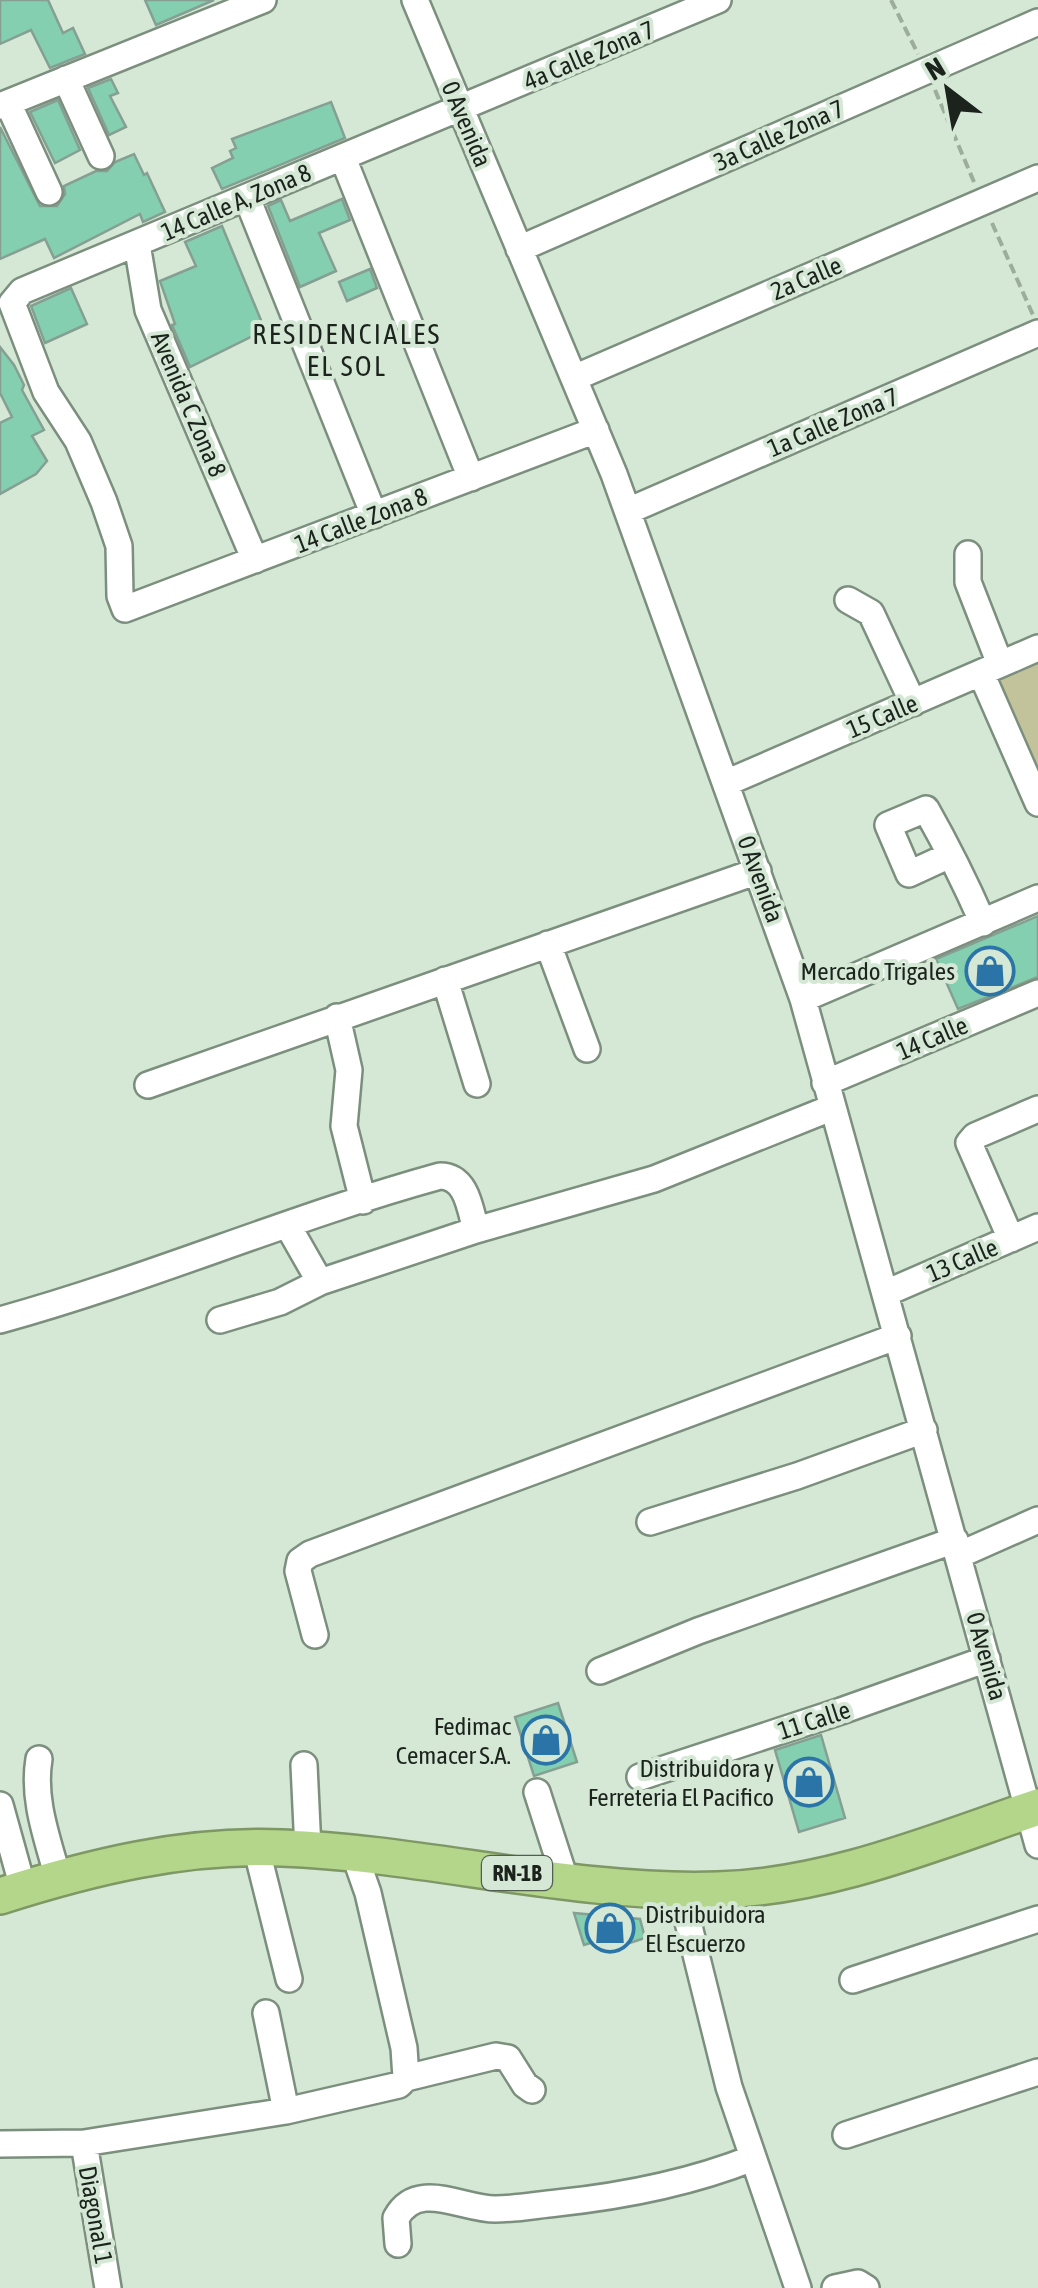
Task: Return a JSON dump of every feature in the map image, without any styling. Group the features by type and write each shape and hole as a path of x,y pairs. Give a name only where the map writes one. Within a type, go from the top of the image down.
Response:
{"highway":[{"name":"RN-1B","path":"12,1892 174,1853 256,1847 354,1853 565,1880 680,1890 748,1889 818,1876 1033,1808"}],"street":[{"path":"49,192 4,104 263,0"},
{"name":"0 Avenida","path":"415,0 628,511 803,1000 1033,1808 1038,1845"},
{"name":"4a Calle Zona 7","path":"461,110 718,0"},
{"name":"3a Calle Zona 7","path":"520,249 1038,22"},
{"path":"66,78 101,156"},
{"name":"14 Calle A, Zona 8","path":"125,609 120,596 120,546 78,441 46,392 14,309 14,298 22,291 461,110"},
{"path":"350,155 478,475"},
{"name":"2a Calle","path":"574,378 1038,178"},
{"path":"240,201 366,518"},
{"name":"Avenida C Zona 8","path":"137,244 148,310 255,560"},
{"name":"1a Calle Zona 7","path":"628,511 1038,330"},
{"name":"14 Calle Zona 8","path":"125,609 596,430"},
{"path":"968,554 968,582 991,669 1038,803"},
{"path":"848,600 865,607 872,616 912,703"},
{"name":"15 Calle","path":"726,784 1038,648"},
{"path":"948,856 908,874 888,825 926,809 948,856 957,864 983,923"},
{"path":"148,1084 758,871"},
{"path":"803,1000 1038,898"},
{"path":"548,944 587,1049"},
{"path":"445,980 477,1084"},
{"name":"14 Calle","path":"220,1320 476,1230 654,1179 1038,992"},
{"path":"337,1017 349,1070 344,1126 363,1201"},
{"path":"1011,1239 968,1143 975,1136 1038,1108"},
{"path":"0,1320 86,1296 431,1178 449,1176 460,1182 476,1230"},
{"path":"288,1226 320,1282"},
{"name":"13 Calle","path":"886,1293 1038,1227"},
{"path":"315,1635 298,1570 300,1561 310,1554 898,1336"},
{"path":"650,1522 798,1476 924,1430"},
{"path":"600,1671 698,1632 1038,1520"},
{"name":"11 Calle","path":"640,1776 988,1659"},
{"path":"1014,1752 1038,1740"},
{"path":"38,1760 36,1785 58,1878"},
{"path":"304,1766 308,1849"},
{"path":"537,1792 565,1880"},
{"path":"0,1805 12,1892"},
{"path":"256,1847 289,1979"},
{"path":"354,1853 368,1893 404,2048 406,2078"},
{"path":"680,1890 722,2060 798,2288"},
{"path":"853,1980 1038,1919"},
{"path":"266,2013 286,2111"},
{"path":"0,2144 84,2142 286,2111 502,2056 512,2062 532,2090"},
{"path":"846,2135 1038,2072"},
{"name":"Diagonal 1","path":"84,2142 108,2288"},
{"path":"398,2244 396,2218 412,2200 430,2197 496,2209 608,2198 692,2179 753,2158"},
{"path":"835,2288 858,2283 866,2288"}],"path":[{"path":"892,0 1038,330"}],"green space":[{"path":"1038,655 1038,789 990,675"}],"building":[{"path":"0,0 48,0 63,33 73,28 85,54 50,68 31,30 0,44"},
{"path":"145,0 214,0 156,25"},
{"path":"111,79 118,93 110,96 126,127 109,135 88,88"},
{"path":"58,100 80,150 55,163 30,112"},
{"path":"331,102 345,138 222,189 212,168 233,158 230,151 236,148 232,139"},
{"path":"0,127 40,206 57,206 65,194 64,186 96,171 107,171 115,162 134,154 165,212 143,222 140,214 54,258 45,239 0,259"},
{"path":"342,199 350,220 319,233 336,271 300,287 268,206 281,200 290,221"},
{"path":"222,226 265,330 190,367 172,325 175,324 160,281 196,266 185,242"},
{"path":"370,269 377,288 347,301 339,282"},
{"path":"71,288 87,324 45,343 31,306"},
{"path":"0,347 14,365 24,385 22,390 44,430 32,436 47,461 36,474 0,494 0,423 12,417 0,393"},
{"name":"Mercado Trigales","path":"1038,916 1038,977 958,1009 936,959"},
{"name":"Fedimac Cemacer S.A.","path":"558,1703 577,1762 534,1776 515,1717"},
{"name":"Distribuidora y Ferreteria El Pacifico","path":"821,1735 845,1818 799,1832 775,1750"},
{"name":"Distribuidora El Escuerzo","path":"574,1913 640,1919 645,1938 618,1947 615,1936 584,1945"}],"place":[{"name":"Mercado Trigales","path":"990,971"},
{"name":"Fedimac Cemacer S.A.","path":"546,1740"},
{"name":"Distribuidora y Ferreteria El Pacifico","path":"809,1782"},
{"name":"Distribuidora El Escuerzo","path":"610,1928"}],"district":[{"name":"RESIDENCIALES EL SOL","path":"347,350"}]}
